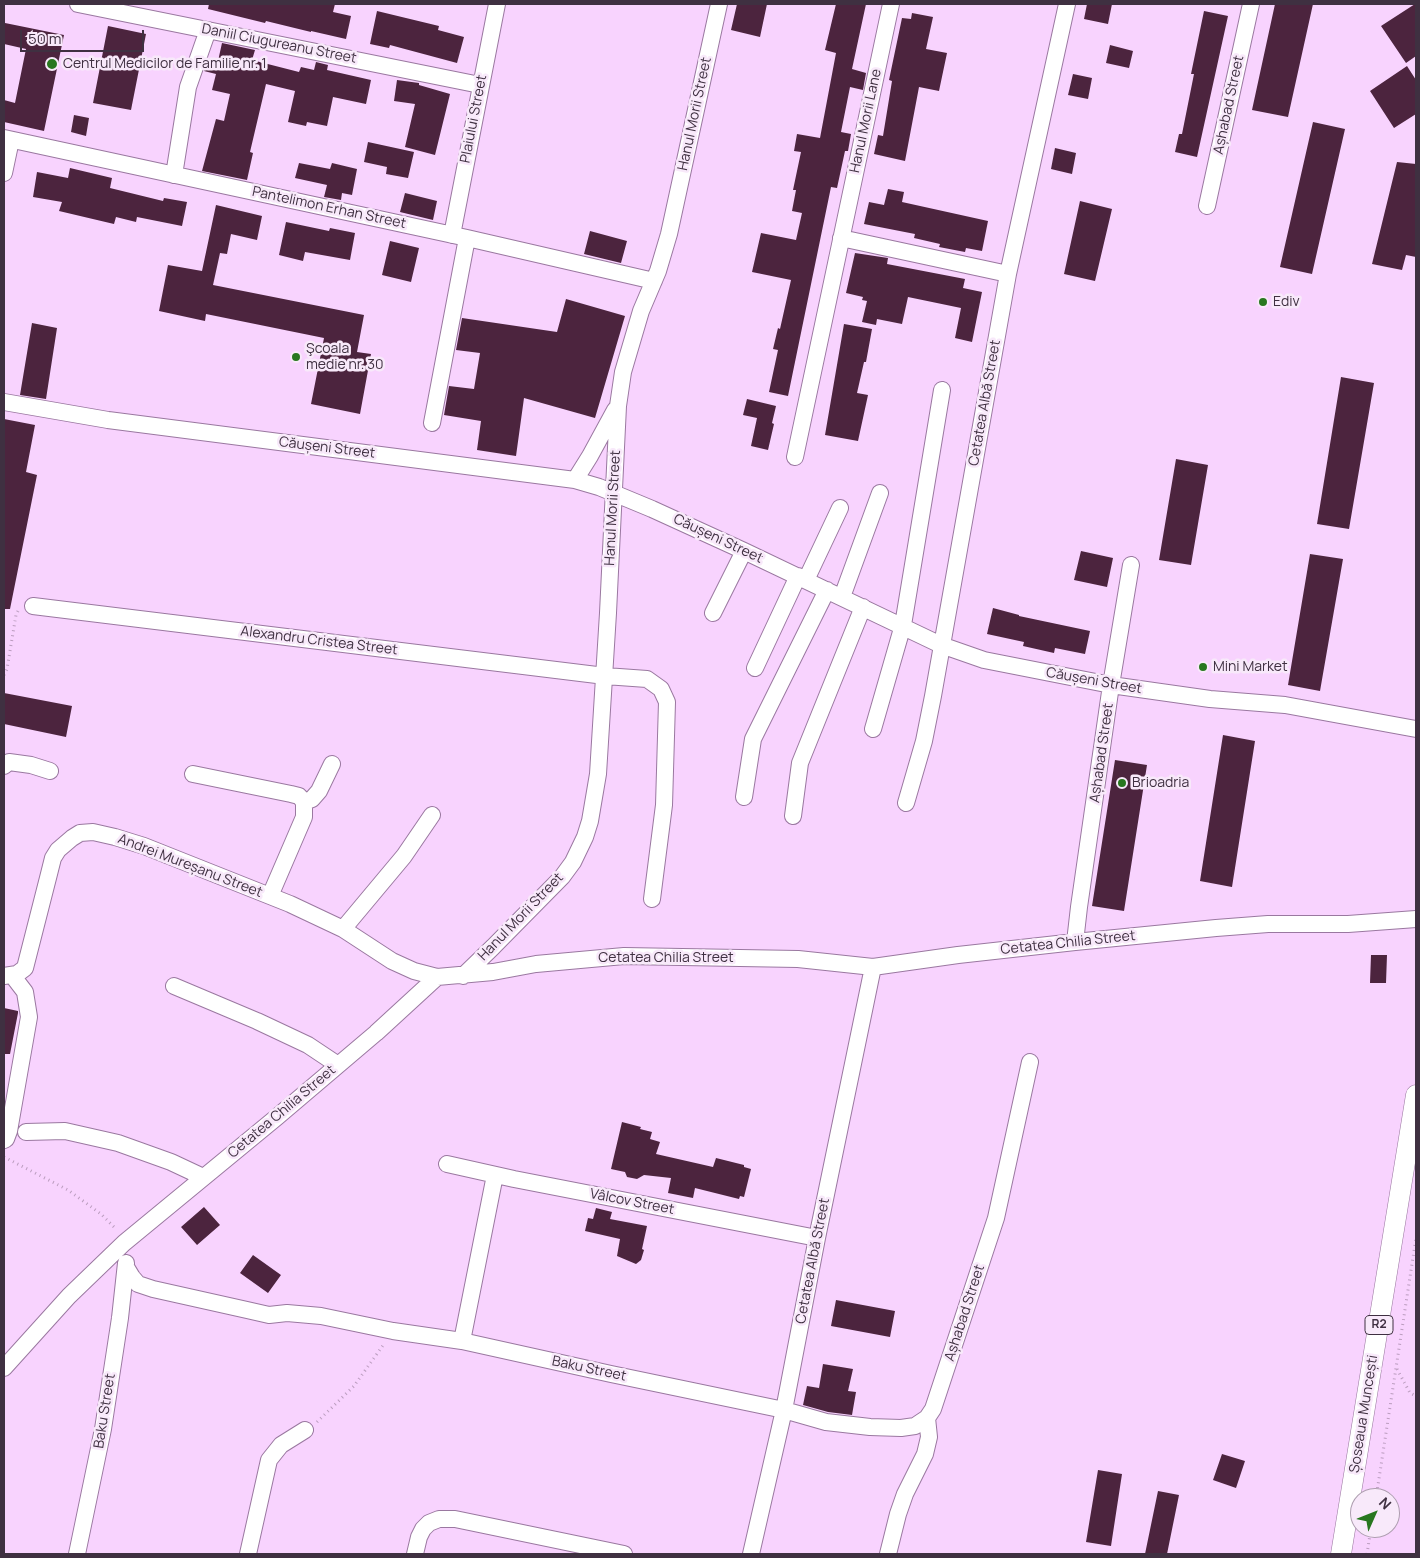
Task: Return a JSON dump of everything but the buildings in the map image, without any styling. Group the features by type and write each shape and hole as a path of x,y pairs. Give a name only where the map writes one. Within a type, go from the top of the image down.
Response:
{"main road":[{"name":"Șoseaua Muncești","path":"1341,1554 1416,1095"}],"street":[{"name":"Daniil Ciugureanu Street","path":"78,4 480,85"},
{"name":"Plaiului Street","path":"432,423 480,85 496,4"},
{"name":"Hanul Morii Street","path":"463,976 562,877 573,862 585,837 598,774 605,676 618,406 623,372 641,311 654,281 669,234 719,4"},
{"name":"Hanul Morii Lane","path":"795,457 891,4"},
{"name":"Cetatea Albă Street","path":"906,804 924,741 1008,274 1067,4"},
{"name":"Așhabad Street","path":"1208,206 1251,4"},
{"path":"174,175 188,87 208,30"},
{"path":"4,173 7,139"},
{"name":"Pantelimon Erhan Street","path":"7,139 460,236 654,281"},
{"path":"841,238 1008,274"},
{"path":"873,729 903,626 942,390"},
{"name":"Căușeni Street","path":"4,402 108,420 575,480 613,493 744,551 941,645 984,660 1111,685 1210,699 1285,705 1416,729"},
{"path":"575,480 618,406"},
{"path":"744,797 753,739 835,593 880,493"},
{"path":"755,668 840,508"},
{"path":"713,613 744,551"},
{"name":"Așhabad Street","path":"1075,942 1078,907 1131,565"},
{"name":"Alexandru Cristea Street","path":"33,606 605,676 647,679 661,689 668,702 664,804 652,899"},
{"path":"793,816 800,763 863,607"},
{"path":"4,766 10,762 32,764 50,771"},
{"path":"193,774 292,794 299,796 304,802 312,799 319,791 332,764"},
{"name":"Andrei Mureșanu Street","path":"270,896 304,816 304,802"},
{"path":"343,929 404,856 432,815"},
{"name":"Andrei Mureșanu Street","path":"14,973 53,858 63,844 80,834 93,832 130,841 270,896 343,929 392,961 414,971 437,977"},
{"name":"Cetatea Chilia Street","path":"4,1368 69,1296 124,1243 278,1117 376,1033 437,977 463,976 536,964 624,956 798,959 873,967 1075,942 1268,924 1348,924 1416,919"},
{"name":"Cetatea Albă Street","path":"751,1554 784,1410 817,1238 873,967"},
{"path":"4,1140 9,1131 29,1017 25,992 14,973"},
{"path":"174,986 308,1045 338,1065"},
{"name":"Așhabad Street","path":"927,1418 937,1399 996,1218 1030,1062"},
{"path":"26,1132 65,1131 118,1143 171,1162 203,1177"},
{"name":"Vâlcov Street","path":"447,1164 817,1238"},
{"path":"462,1341 495,1175"},
{"name":"Baku Street","path":"77,1554 103,1430 126,1267 124,1243"},
{"name":"Baku Street","path":"126,1267 138,1284 152,1289 269,1314 287,1313 321,1316 393,1331 462,1341 784,1410"},
{"path":"784,1410 815,1420 870,1427 915,1426 927,1418"},
{"path":"888,1554 905,1494 924,1454 928,1437 927,1418"},
{"path":"248,1554 269,1460 281,1445 305,1430"},
{"path":"415,1554 423,1529 429,1523 439,1518 455,1519 624,1554"}],"path":[{"path":"4,675 8,669 16,615 22,606 33,606"},
{"path":"4,1157 68,1190 101,1214 117,1231 124,1243"},
{"path":"1378,1488 1416,1238"},
{"path":"305,1430 321,1419 354,1386 393,1331"},
{"path":"1397,1368 1410,1394 1416,1396"},
{"path":"1367,1554 1369,1538"}],"place":[{"name":"Centrul Medicilor de Familie nr. 1","path":"52,64"},
{"name":"Ediv","path":"1263,302"},
{"name":"Şcoala medie nr. 30","path":"296,357"},
{"name":"Mini Market","path":"1203,667"},
{"name":"Brioadria","path":"1122,783"}]}
